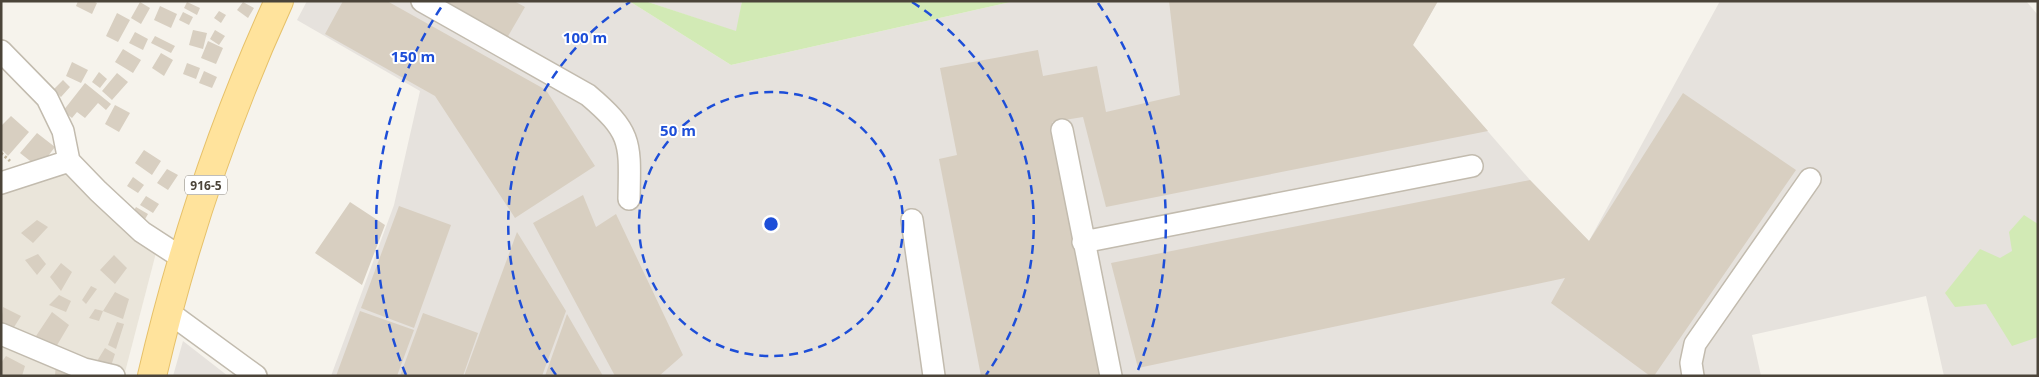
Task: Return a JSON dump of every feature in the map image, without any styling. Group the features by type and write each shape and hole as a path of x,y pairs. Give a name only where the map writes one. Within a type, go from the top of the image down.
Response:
{"main road":[{"name":"916-5","path":"152,376 182,258 216,155 279,1"}],"street":[{"path":"422,1 588,95 609,113 621,126 628,143 629,199"},
{"path":"1,51 47,98 63,131 69,161 142,232 182,258"},
{"path":"1062,130 1111,376"},
{"path":"1,182 69,161"},
{"path":"1083,242 1472,166"},
{"path":"1693,376 1691,363 1696,344 1810,179"},
{"path":"912,220 934,376"},
{"path":"168,310 256,376"},
{"path":"1,334 84,368 114,376"}],"shaded area":[{"path":"307,1 629,1 731,65 1015,1 1438,1 1413,45 1530,180 1589,241 1720,1 2026,1 2038,15 2038,376 1944,376 1926,296 1752,335 1761,376 331,376 394,205 420,91 297,20"},
{"path":"645,1 742,1 737,32"},
{"path":"66,166 157,249 124,376 1,376 1,187"},
{"path":"183,341 228,376 173,376"}],"green space":[{"path":"629,1 645,1 736,31 742,1 1015,1 731,65"},
{"path":"2024,215 2038,224 2038,337 2012,346 1986,304 1955,307 1945,293 1980,249 2000,258 2012,251 2009,232"}],"building":[{"path":"78,1 93,1 97,3 92,14 76,6"},
{"path":"343,1 387,1 546,90 595,166 515,218 435,96 325,34"},
{"path":"443,1 514,1 525,7 507,38"},
{"path":"1169,1 1438,1 1413,45 1488,131 1106,207 1083,117 1052,122 1101,376 981,376 939,159 957,155 940,68 1038,50 1043,76 1097,66 1106,112 1180,95"},
{"path":"140,2 150,8 141,24 131,18"},
{"path":"187,2 200,8 197,15 184,8"},
{"path":"243,2 254,8 248,18 237,10"},
{"path":"160,6 177,14 171,28 154,20"},
{"path":"219,11 226,15 221,23 214,18"},
{"path":"183,12 193,17 189,25 179,20"},
{"path":"117,13 130,20 118,42 106,36"},
{"path":"193,30 207,33 203,49 189,45"},
{"path":"215,30 225,36 219,45 210,39"},
{"path":"135,32 148,39 143,50 129,43"},
{"path":"155,36 175,46 171,53 151,43"},
{"path":"208,41 223,48 216,64 201,58"},
{"path":"123,49 141,60 133,73 115,62"},
{"path":"161,53 173,60 164,76 152,68"},
{"path":"72,62 88,70 81,83 66,76"},
{"path":"187,63 200,68 196,79 183,74"},
{"path":"204,71 217,77 212,88 199,83"},
{"path":"99,72 107,79 100,88 92,82"},
{"path":"117,73 128,82 112,100 102,91"},
{"path":"63,80 70,87 61,97 53,90"},
{"path":"85,83 111,104 106,110 98,103 85,118 77,112 72,118 63,111"},
{"path":"1683,93 1796,170 1654,376 1650,376 1551,303 1565,278 1138,368 1111,263 1530,180 1589,241"},
{"path":"115,105 130,113 119,132 105,124"},
{"path":"11,116 29,132 8,156 1,149 1,126"},
{"path":"37,133 55,147 39,168 20,153"},
{"path":"144,150 161,161 152,175 135,163"},
{"path":"167,169 178,175 168,190 157,183"},
{"path":"133,177 144,185 138,193 127,186"},
{"path":"583,195 596,227 616,214 683,355 659,376 615,376 533,223"},
{"path":"146,196 159,204 153,213 140,205"},
{"path":"350,202 385,225 362,285 315,253"},
{"path":"399,206 451,225 414,328 361,308"},
{"path":"136,207 148,214 144,221 132,214"},
{"path":"37,220 48,227 33,243 21,233"},
{"path":"517,232 566,311 542,376 464,376"},
{"path":"38,254 46,264 37,275 25,260"},
{"path":"114,255 127,268 115,284 100,270"},
{"path":"61,263 72,272 61,291 50,277"},
{"path":"91,286 97,289 86,304 82,300"},
{"path":"115,292 129,299 123,319 103,311"},
{"path":"59,295 71,301 66,312 49,305"},
{"path":"3,307 21,316 11,332 1,323"},
{"path":"95,309 103,311 99,321 89,318"},
{"path":"360,311 414,330 397,376 336,376"},
{"path":"52,312 69,325 53,352 36,336"},
{"path":"423,313 478,333 463,376 400,376"},
{"path":"567,314 603,376 545,376"},
{"path":"117,322 124,324 116,349 108,345"},
{"path":"105,348 115,354 110,369 94,366"},
{"path":"6,356 25,366 22,376 1,375 1,363"},
{"path":"56,361 79,376 55,376"}]}
